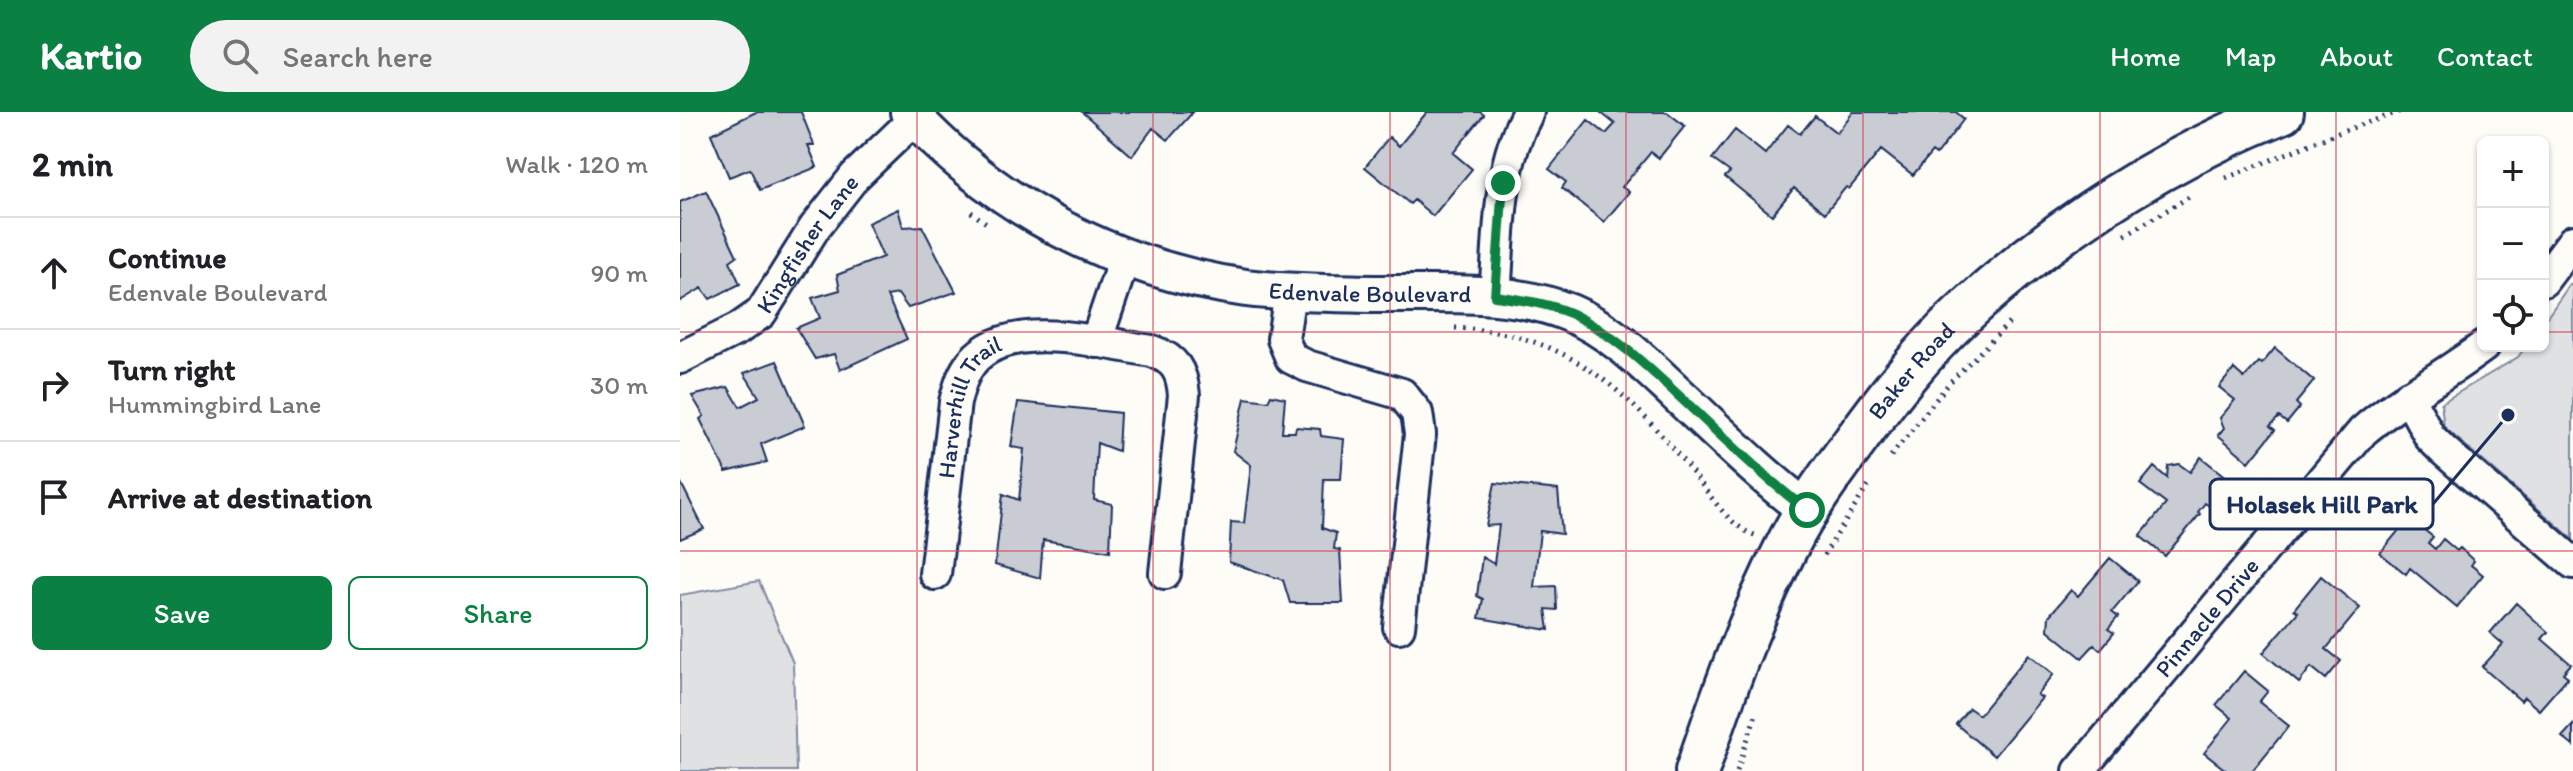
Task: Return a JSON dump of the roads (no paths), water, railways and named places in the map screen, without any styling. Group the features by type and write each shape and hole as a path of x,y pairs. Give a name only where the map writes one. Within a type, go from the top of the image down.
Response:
{"main road":[{"name":"Baker Road","path":"1697,771 1754,614 1807,510 1892,391 1960,317 2033,253 2110,199 2185,154 2282,112"}],"street":[{"path":"1495,296 1503,183 1510,153 1528,112"},
{"name":"Edenvale Boulevard","path":"915,114 959,160 1012,201 1070,234 1124,259 1191,278 1247,288 1290,292 1495,296 1532,301 1571,314 1608,335 1639,358 1778,488 1807,510"},
{"name":"Kingfisher Lane","path":"680,358 738,329 761,313 815,227 855,176 915,114"},
{"path":"2544,280 2573,241"},
{"path":"1096,342 1124,259"},
{"path":"1290,292 1283,339 1291,358 1307,366 1402,394 1417,413 1420,434 1399,627"},
{"name":"Harverhill Trail","path":"935,574 955,402 961,379 973,361 988,348 1009,338 1035,335 1152,351 1166,356 1176,365 1183,378 1184,395 1165,573"},
{"name":"Pinnacle Drive","path":"2079,771 2363,431 2388,410 2477,351"},
{"path":"2408,396 2430,437 2573,563"}],"place":[{"name":"Holasek Hill Park","path":"2508,415"}]}
